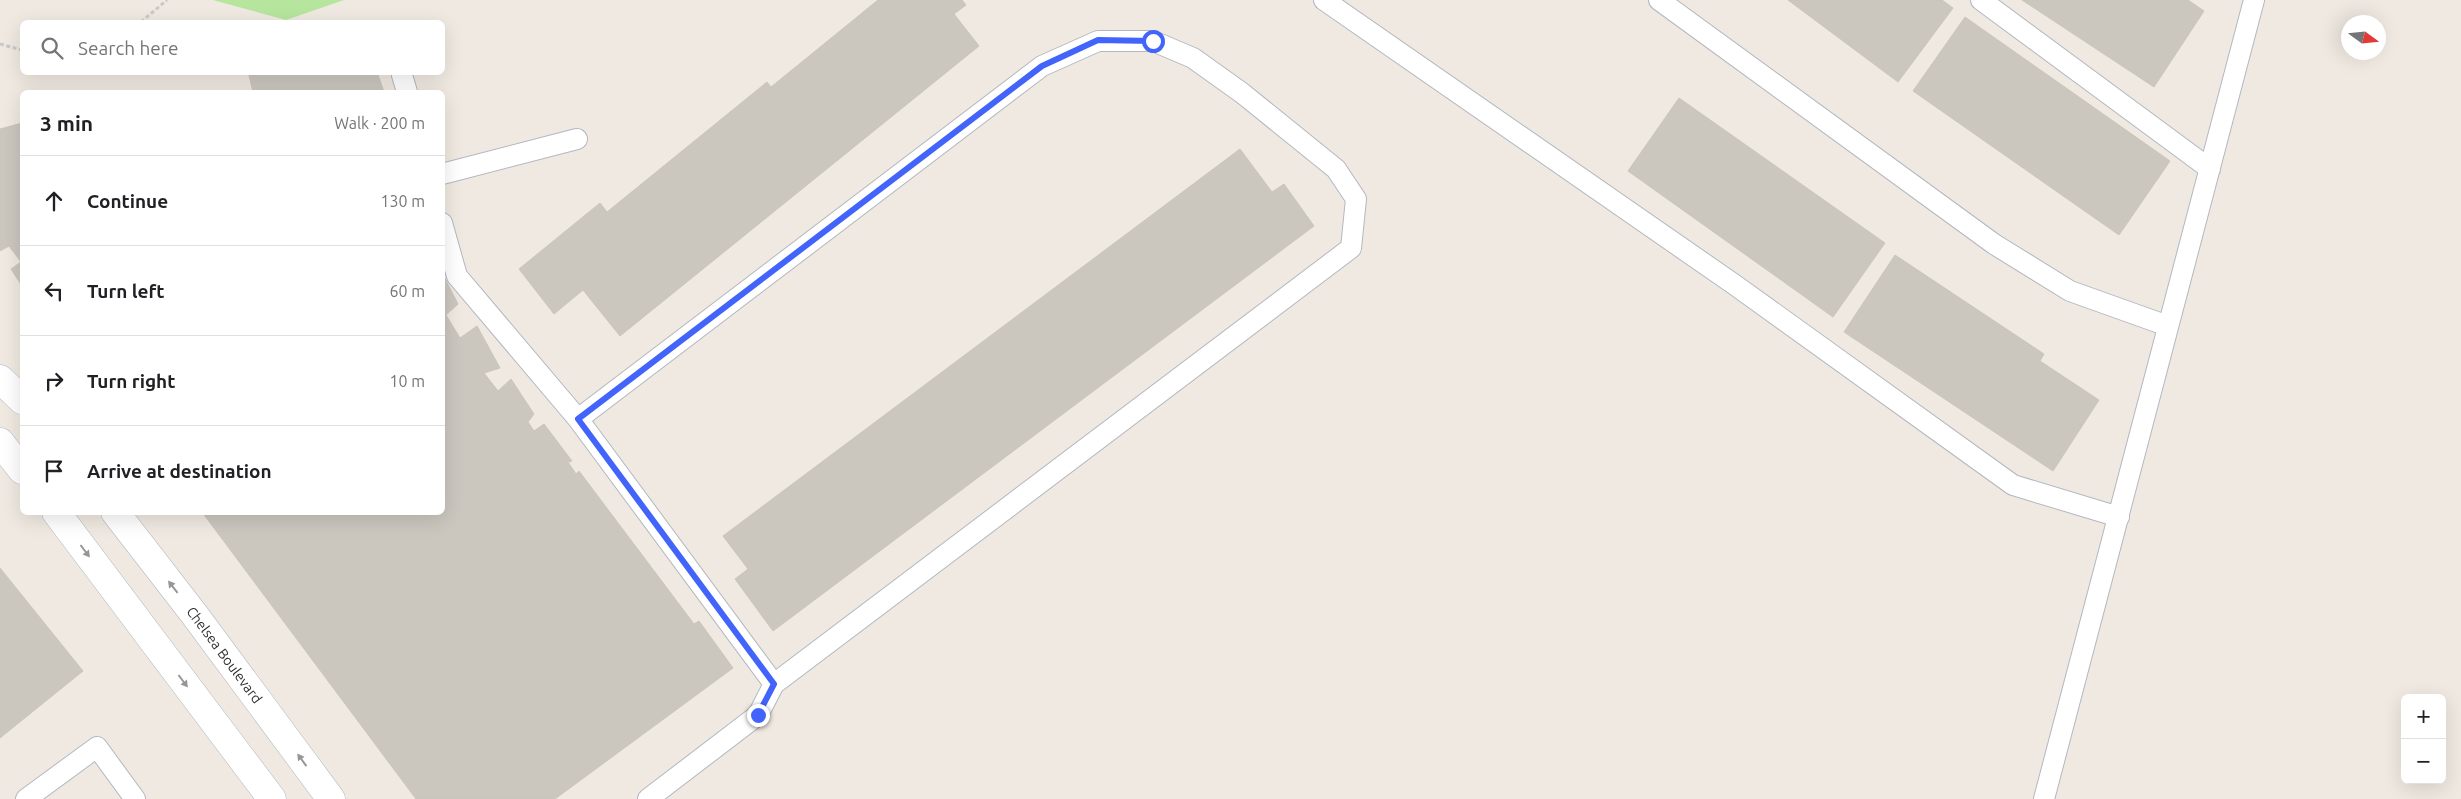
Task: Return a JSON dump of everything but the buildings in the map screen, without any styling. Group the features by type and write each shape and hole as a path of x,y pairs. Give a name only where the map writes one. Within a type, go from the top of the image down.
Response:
{"street":[{"path":"0,379 20,398"},
{"path":"0,442 20,467"},
{"path":"58,515 272,799"},
{"name":"Chelsea Boulevard","path":"117,515 194,614 331,799"}],"lane":[{"path":"1324,0 1735,285 2013,485 2119,517"},
{"path":"1660,0 1994,244 2070,291 2168,326"},
{"path":"1982,0 2210,169"},
{"path":"2044,799 2254,0"},
{"path":"578,419 1042,66 1098,40 1153,41 1193,58 1242,93 1336,169 1356,198 1351,248 774,684 758,715 648,799"},
{"path":"445,173 577,139"},
{"path":"445,233 458,276 578,419 774,684"},
{"path":"26,799 97,747 135,799"}],"path":[{"path":"143,20 167,0"},
{"path":"0,44 20,49"}],"green space":[{"path":"213,0 344,0 286,20"}],"route":[{"path":"758,715 774,684 578,419 1042,66 1098,40 1153,41"}]}
